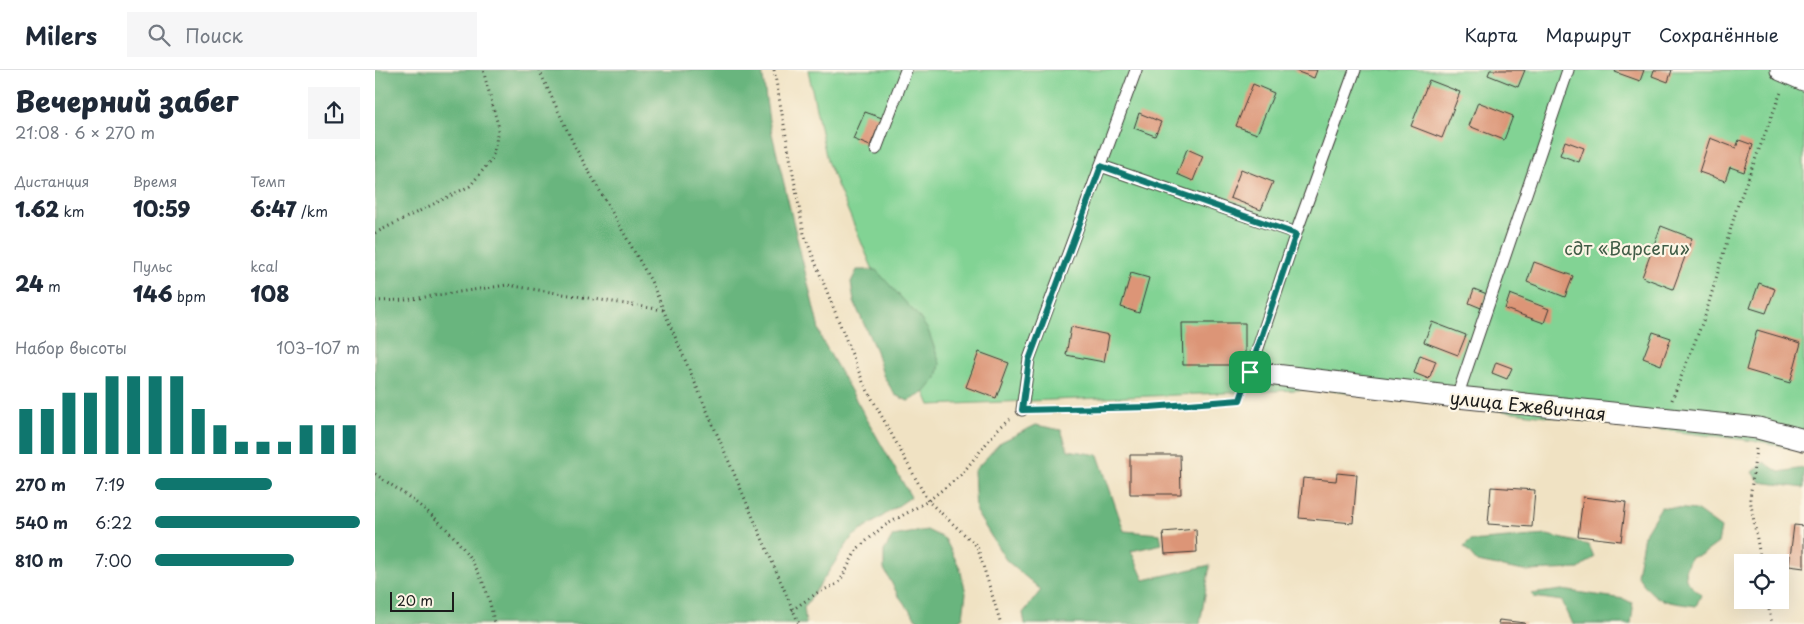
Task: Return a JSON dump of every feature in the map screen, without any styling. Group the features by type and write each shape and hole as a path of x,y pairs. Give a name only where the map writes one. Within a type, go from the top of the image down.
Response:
{"street":[{"name":"улица Ежевичная","path":"1250,372 1665,420 1758,428 1804,440"}],"lane":[{"path":"876,149 906,70"},
{"path":"1022,410 1029,360 1136,70"},
{"path":"1250,372 1296,234 1355,70"},
{"path":"1457,397 1568,70"},
{"path":"1101,166 1296,234"}],"path":[{"path":"375,233 470,186 491,159 496,143 498,125 483,70"},
{"path":"539,70 575,147 651,281 799,624"},
{"path":"773,70 804,234 863,382 928,501 977,546 1001,624"},
{"path":"1665,420 1705,316 1737,207 1791,74"},
{"path":"375,301 405,300 507,285 664,310"},
{"path":"792,610 817,593 839,583 857,549 884,526 928,501 961,475 998,429 1022,410 1150,407 1240,400 1250,372"},
{"path":"1758,428 1750,500 1760,554"},
{"path":"375,474 409,496 456,537 466,551 489,597 494,624"},
{"path":"1768,609 1771,624"}],"green space":[{"path":"375,70 762,70 769,121 821,338 911,497 852,537 804,608 806,624 375,624"},
{"name":"сдт «Варсеги»","path":"808,70 1804,70 1804,451 1763,442 1321,389 930,405 827,161"},
{"path":"857,270 876,270 919,317 928,330 940,364 937,378 924,393 908,401 895,395 883,375 876,351 854,302 851,282"},
{"path":"1036,425 1061,430 1068,450 1098,455 1124,531 1160,534 1162,544 1131,551 1144,580 1210,565 1200,624 1025,624 1023,613 1041,590 1006,560 976,512 974,471 1001,442"},
{"path":"1764,462 1779,472 1804,468 1804,488 1760,482 1753,472"},
{"path":"1661,507 1696,510 1721,528 1718,543 1703,554 1690,558 1685,571 1686,580 1701,595 1696,606 1662,600 1650,591 1637,575 1644,535"},
{"path":"927,530 945,539 960,568 966,593 963,617 954,624 925,624 916,619 898,595 884,569 884,551 893,536"},
{"path":"1547,535 1589,545 1594,557 1579,569 1524,571 1477,562 1464,547 1470,541"},
{"path":"1562,590 1624,599 1632,603 1631,624 1573,624 1562,601 1534,597 1531,594"}],"building":[{"path":"1293,70 1317,70 1314,78"},
{"path":"1490,70 1525,70 1518,87 1488,75"},
{"path":"1616,70 1644,70 1640,81 1615,72"},
{"path":"1654,70 1672,70 1668,82 1652,76"},
{"path":"1429,80 1460,92 1442,138 1411,126"},
{"path":"1253,84 1274,93 1257,134 1236,126"},
{"path":"1478,102 1513,116 1504,140 1469,126"},
{"path":"865,112 882,118 870,146 853,139"},
{"path":"1139,113 1161,122 1155,136 1134,128"},
{"path":"1710,138 1736,148 1739,140 1753,145 1744,172 1730,167 1725,181 1699,172"},
{"path":"1565,141 1584,148 1579,162 1560,155"},
{"path":"1187,149 1203,156 1193,181 1177,174"},
{"path":"1241,169 1273,182 1261,210 1230,198"},
{"path":"1661,226 1692,238 1673,289 1642,277"},
{"path":"1534,262 1573,276 1565,297 1527,282"},
{"path":"1131,273 1149,278 1139,313 1121,307"},
{"path":"1759,283 1775,289 1766,313 1750,308"},
{"path":"1474,289 1487,294 1481,308 1469,303"},
{"path":"1510,294 1549,309 1544,323 1505,309"},
{"path":"1432,322 1466,335 1458,355 1424,342"},
{"path":"1182,323 1245,323 1245,365 1183,365"},
{"path":"1071,327 1109,335 1104,362 1066,355"},
{"path":"1757,330 1801,343 1790,383 1746,370"},
{"path":"1653,332 1671,338 1661,365 1643,358"},
{"path":"979,352 1009,363 996,398 966,387"},
{"path":"1420,355 1436,361 1429,379 1414,373"},
{"path":"1496,362 1512,368 1507,379 1492,373"},
{"path":"1130,455 1180,455 1181,494 1130,494"},
{"path":"1337,473 1357,475 1353,523 1299,518 1303,478 1336,481"},
{"path":"1491,487 1535,490 1532,527 1488,524"},
{"path":"1583,497 1626,502 1621,541 1578,536"},
{"path":"1794,525 1804,526 1804,568 1789,566"},
{"path":"1196,529 1197,552 1165,554 1163,532"},
{"path":"1499,620 1525,623 1525,624 1498,624"}],"route":[{"path":"1101,166 1296,234 1250,372 1240,400 1150,407 1022,410 1029,360 1101,166"}]}
